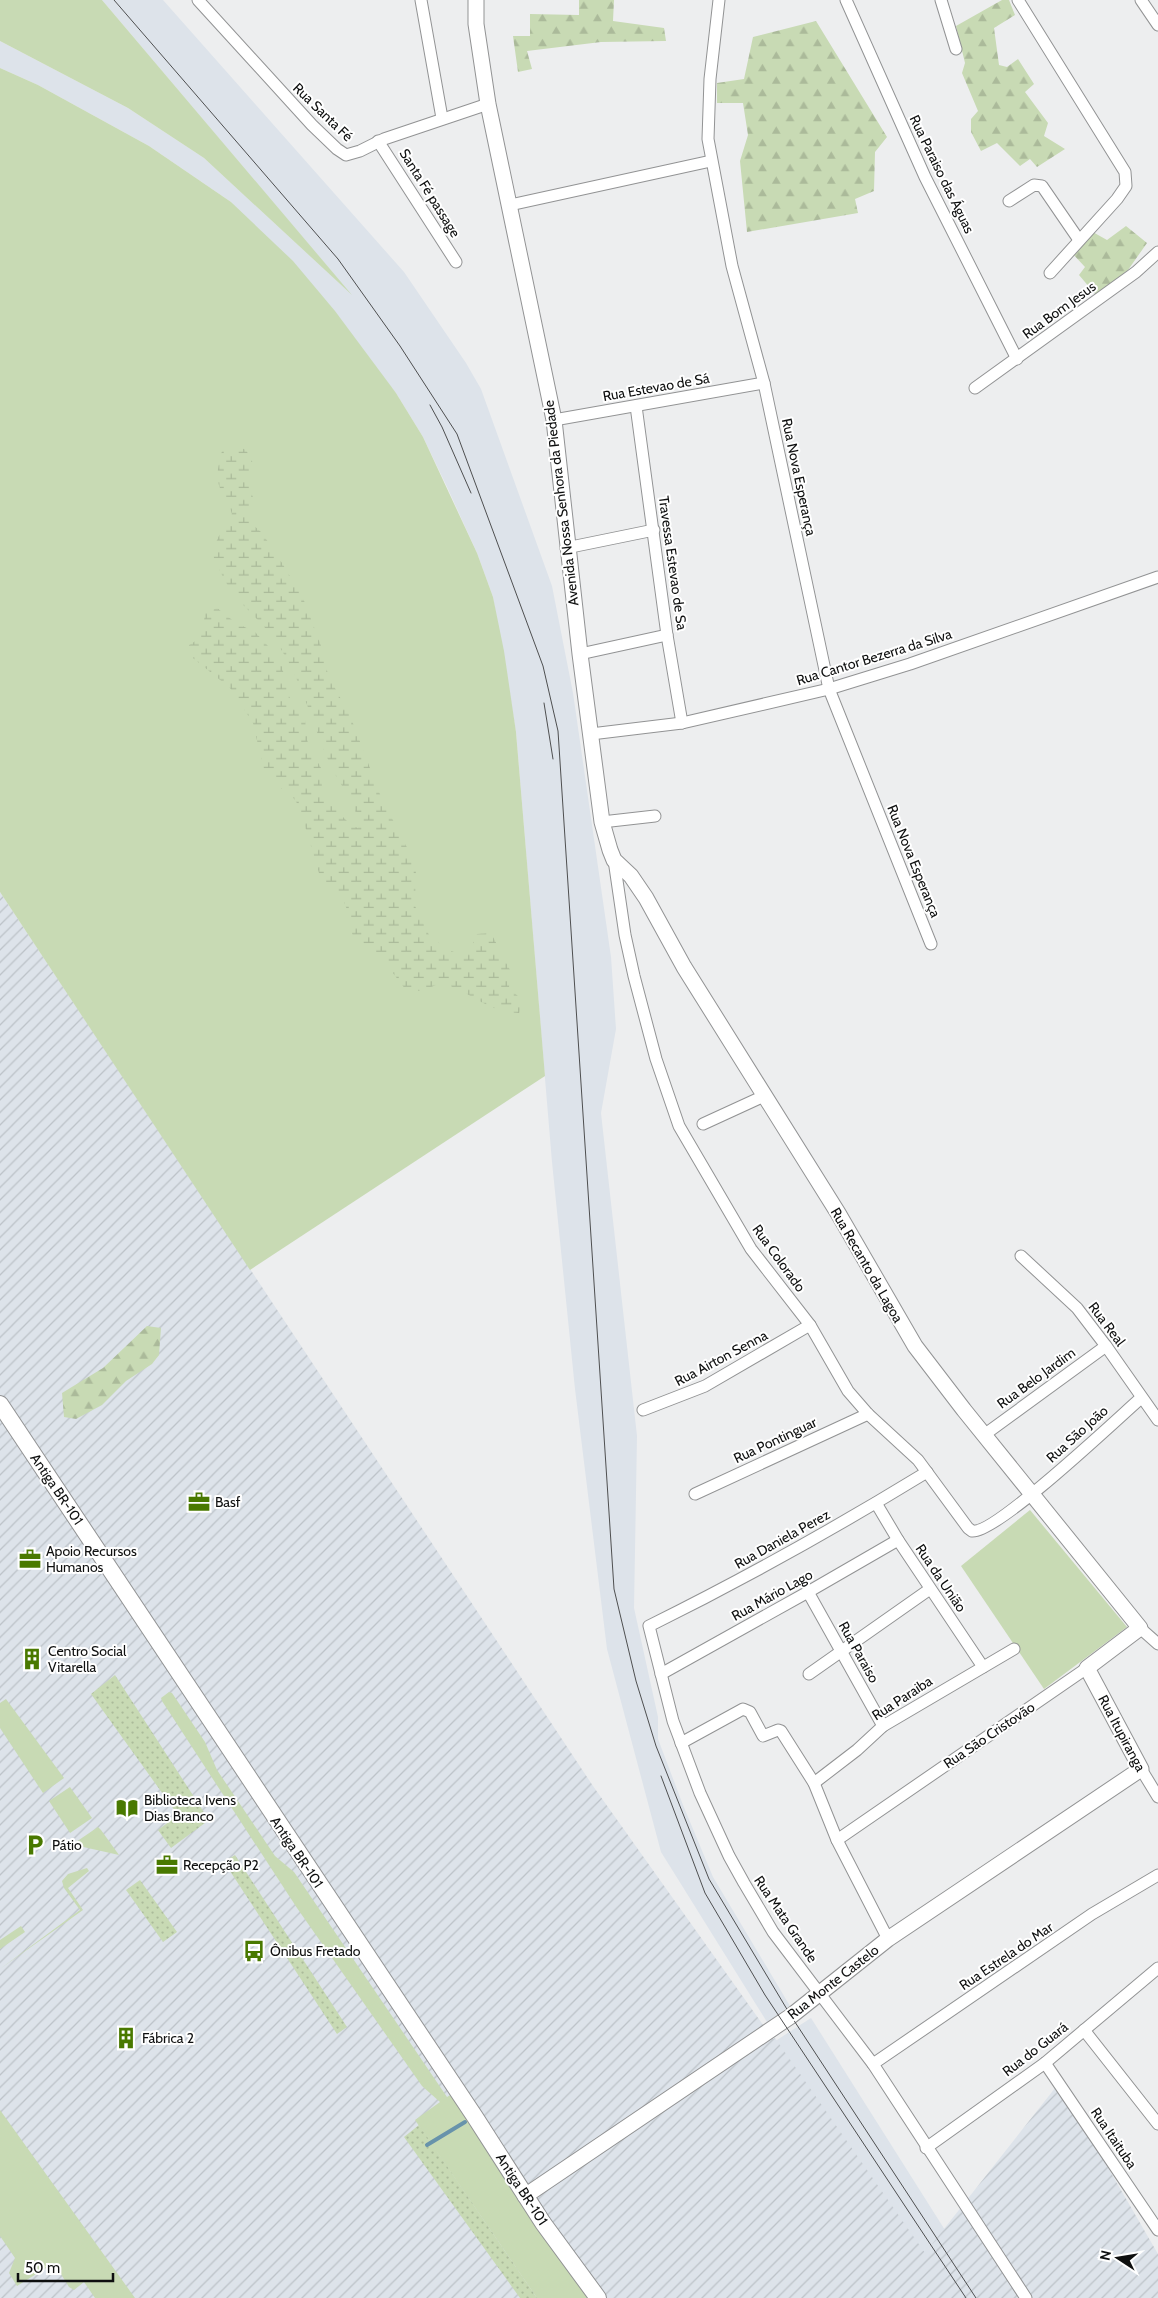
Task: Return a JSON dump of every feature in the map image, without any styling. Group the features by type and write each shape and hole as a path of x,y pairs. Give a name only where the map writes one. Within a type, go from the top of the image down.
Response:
{"main road":[{"name":"Antiga BR-101","path":"0,1404 468,2106 525,2196 598,2298"}],"street":[{"name":"Rua Santa Fé","path":"198,0 241,50 340,152 346,155 378,141 442,118 488,104"},
{"path":"421,0 442,118"},
{"name":"Avenida Nossa Senhora da Piedade","path":"476,0 477,33 488,104 554,420 566,548 602,822 614,860"},
{"name":"Rua Nova Esperança","path":"719,0 709,103 711,161 732,266 764,383 830,689 931,944"},
{"name":"Rua Paraiso das Águas","path":"846,0 925,177 1017,359"},
{"path":"941,0 956,49"},
{"path":"1018,0 1112,148 1127,176 1126,186 1117,199 1050,273"},
{"path":"1141,0 1156,17"},
{"name":"Santa Fé passage","path":"378,141 456,262"},
{"path":"510,205 711,161"},
{"path":"1009,201 1034,184 1042,186 1079,240"},
{"name":"Rua Bom Jesus","path":"975,388 1157,257"},
{"name":"Rua Estevao de Sá","path":"554,420 764,383"},
{"name":"Travessa Estevao de Sa","path":"636,406 667,635 682,723"},
{"path":"566,548 654,530"},
{"name":"Rua Cantor Bezerra da Silva","path":"591,734 682,723 830,689 910,664 1158,577"},
{"path":"580,654 667,635"},
{"path":"602,822 655,816"},
{"name":"Rua Recanto da Lagoa","path":"614,860 631,876 646,898 684,967 838,1213 915,1346 984,1435 1140,1628 1158,1644"},
{"name":"Rua Colorado","path":"614,860 625,934 634,976 674,1113 751,1249 810,1325 840,1378 868,1414 918,1460 972,1531 982,1531 1032,1494"},
{"path":"703,1124 764,1096"},
{"name":"Rua Real","path":"1021,1256 1077,1308 1158,1420"},
{"name":"Rua Airton Senna","path":"643,1410 705,1386 810,1325"},
{"name":"Rua Belo Jardim","path":"984,1435 1106,1346"},
{"name":"Rua São João","path":"1032,1494 1141,1398"},
{"name":"Rua Pontinguar","path":"695,1494 868,1414"},
{"name":"Rua Daniela Perez","path":"649,1626 719,1591 876,1503 927,1472"},
{"name":"Rua da União","path":"876,1503 898,1540 983,1667"},
{"name":"Rua Mário Lago","path":"661,1674 898,1540"},
{"path":"809,1674 930,1589"},
{"name":"Rua Paraiso","path":"808,1592 884,1726"},
{"name":"Rua Mata Grande","path":"649,1626 681,1743 729,1856 744,1883 774,1932 873,2064 926,2148 983,2230 1026,2298"},
{"name":"Rua São Cristovão","path":"837,1840 1087,1668 1140,1628"},
{"name":"Rua Paraiba","path":"814,1783 857,1750 884,1726 1014,1649"},
{"name":"Rua Itupiranga","path":"1087,1668 1141,1770 1158,1797"},
{"path":"681,1743 745,1709 750,1712 763,1736 778,1730 781,1731 814,1783 837,1840 888,1939"},
{"name":"Rua Monte Castelo","path":"525,2196 791,2016 888,1939 1141,1770"},
{"name":"Rua Estrela do Mar","path":"873,2064 1092,1914 1158,1875"},
{"name":"Rua do Guará","path":"926,2148 1046,2063 1158,1968"},
{"path":"1084,2030 1158,2124"},
{"name":"Rua Itaituba","path":"1046,2063 1158,2230"}],"shaded area":[{"path":"102,0 163,0 404,272 466,363 481,389 552,586 573,693 611,957 616,1029 601,1113 637,1436 634,1608 658,1717 658,1739 683,1805 713,1877 790,2006 767,2022 661,1852 607,1649 575,1389 552,1162 516,732 493,597 477,553 448,489 423,437 396,393 231,202 149,146 38,85 0,68 0,41 128,108 204,158 348,291"},
{"path":"0,892 593,1786 773,2039 775,2038 925,2253 1059,2083 1158,2254 1158,2298 0,2298"},
{"path":"811,2018 962,2257 936,2298 763,2049"}],"green space":[{"path":"0,0 102,0 352,295 204,158 128,108 0,41"},
{"path":"579,0 614,0 613,21 664,28 666,41 601,42 527,51 532,69 518,72 513,36 530,36 530,14 579,15"},
{"path":"1002,0 1009,0 1015,15 994,28 999,65 1007,67 1018,59 1034,84 1025,92 1048,123 1044,136 1065,149 1037,167 1030,159 1020,166 997,143 981,151 971,132 971,119 978,111 962,73 965,63 956,26"},
{"path":"816,21 887,137 875,152 874,191 855,199 858,213 747,232 740,161 748,135 743,103 717,103 717,83 744,79 753,37"},
{"path":"0,68 38,85 149,146 231,202 293,261 335,311 396,393 423,437 477,553 493,597 504,651 516,732 545,1076 250,1270 0,892"},
{"path":"1126,226 1147,243 1128,270 1096,295 1079,275 1085,267 1071,252 1091,231 1107,240"},
{"path":"234,445 246,450 255,467 249,482 254,502 249,512 250,522 261,532 276,553 303,598 323,651 328,675 351,718 381,797 416,865 415,906 429,935 448,950 463,955 471,948 477,934 491,933 510,970 509,988 519,997 522,1005 519,1013 508,1012 489,1006 443,984 421,991 406,990 379,955 355,943 352,933 354,926 340,893 327,887 319,873 299,806 292,796 272,782 264,771 253,723 230,688 188,654 189,645 202,632 205,613 217,608 236,623 255,632 280,659 290,699 293,705 301,711 305,720 308,745 321,768 322,789 338,812 352,826 358,828 352,803 331,766 290,665 271,635 226,583 215,561 214,553 217,541 232,514 220,488 219,464 222,451"},
{"path":"147,1326 161,1328 159,1355 152,1364 126,1381 102,1405 76,1419 64,1417 62,1393 103,1368"},
{"path":"1030,1510 1127,1627 1044,1689 961,1566"},
{"path":"115,1675 209,1820 171,1848 158,1830 178,1815 91,1694"},
{"path":"169,1692 172,1693 205,1742 217,1770 275,1856 294,1872 447,2097 457,2091 596,2298 537,2298 415,2120 440,2102 422,2086 297,1908 162,1701 161,1698"},
{"path":"6,1699 64,1778 43,1793 0,1728 0,1703"},
{"path":"70,1787 92,1818 70,1833 49,1801"},
{"path":"98,1827 119,1855 79,1846 76,1842"},
{"path":"235,1855 347,2027 337,2034 224,1862"},
{"path":"87,1868 89,1871 68,1888 83,1910 0,1969 80,1910 64,1888 62,1881 68,1874"},
{"path":"140,1880 177,1932 163,1942 126,1890"},
{"path":"21,1926 25,1932 0,1949 0,1940"},
{"path":"0,2110 135,2298 95,2298 84,2282 74,2290 69,2287 54,2263 17,2286 9,2273 15,2258 0,2236"},
{"path":"419,2125 537,2298 520,2298 404,2137"}],"waterway":[{"path":"427,2145 465,2122"}],"tram line":[{"path":"114,0 338,259 400,346 457,434 543,666 558,731 614,1589 636,1681 656,1746 709,1879 791,2016 976,2298"},
{"path":"430,405 442,427 471,493"},
{"path":"544,703 553,759"},
{"path":"661,1776 705,1893 765,1995 966,2298"}],"place":[{"name":"Basf","path":"199,1502"},
{"name":"Apoio Recursos Humanos","path":"30,1559"},
{"name":"Centro Social Vitarella","path":"32,1659"},
{"name":"Biblioteca Ivens Dias Branco","path":"127,1808"},
{"name":"Pátio","path":"35,1845"},
{"name":"Recepção P2","path":"167,1865"},
{"name":"Ônibus Fretado","path":"254,1951"},
{"name":"Fábrica 2","path":"126,2038"}]}
